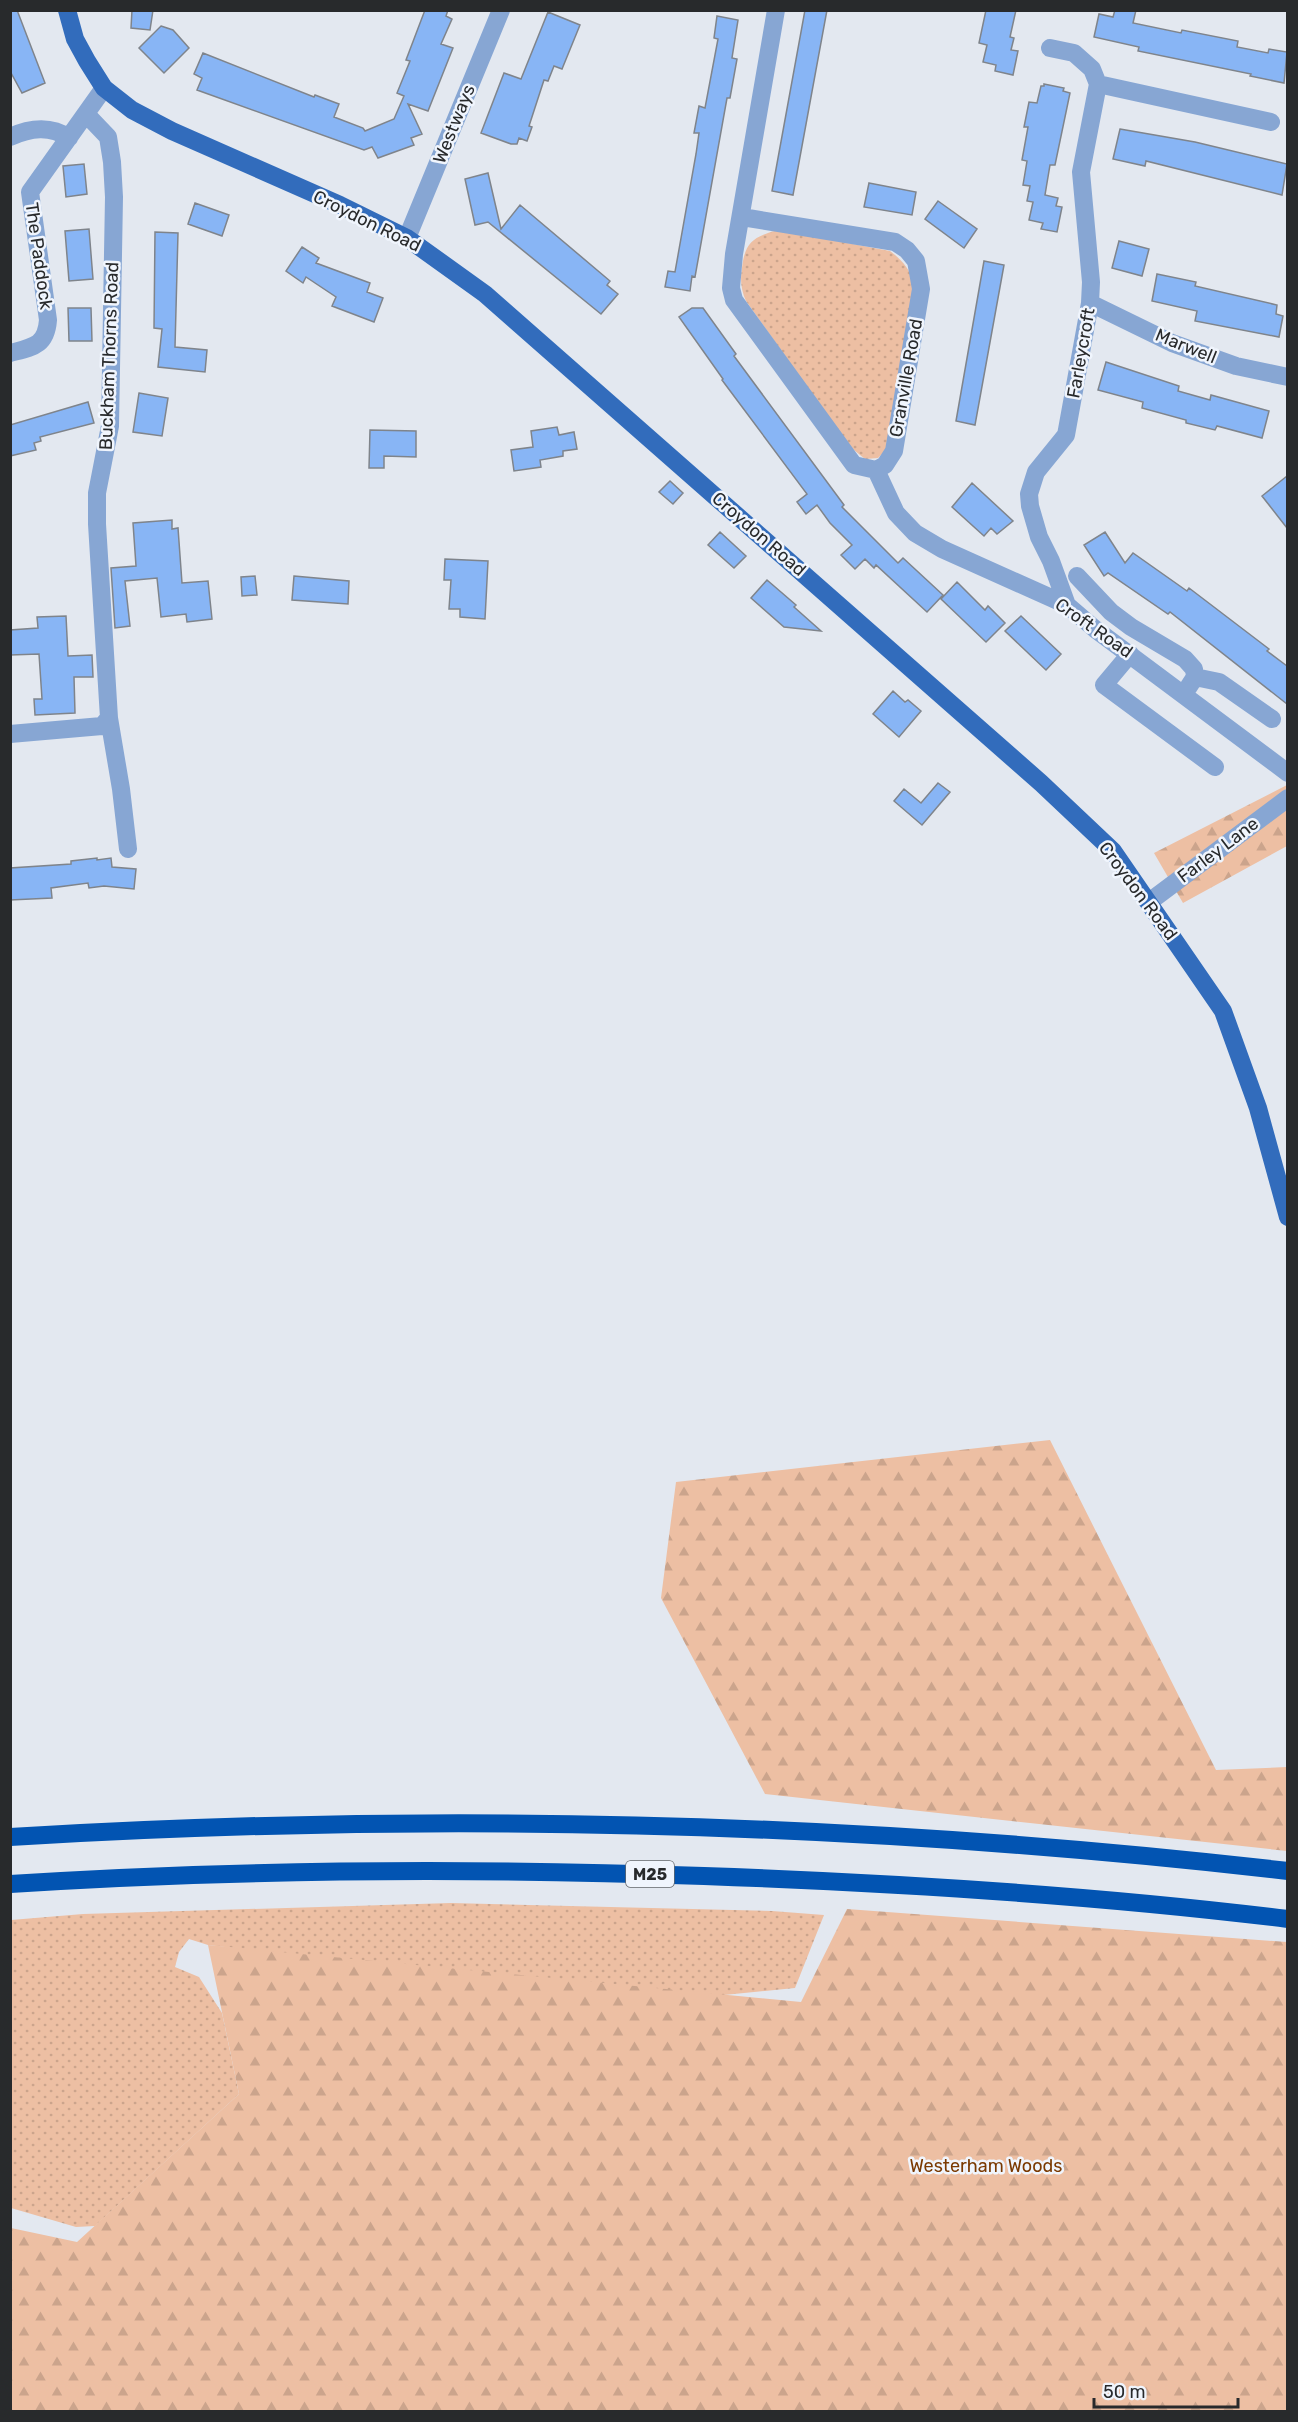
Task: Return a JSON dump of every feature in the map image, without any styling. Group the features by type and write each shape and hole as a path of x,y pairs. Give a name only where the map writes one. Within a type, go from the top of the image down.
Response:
{"highway":[{"path":"10,1837 275,1826 475,1824 627,1826 1011,1844 1287,1871"},
{"name":"M25","path":"10,1884 322,1872 650,1874 959,1888 1287,1919"}],"main road":[{"name":"Croydon Road","path":"68,10 75,39 104,88 132,110 172,131 340,205 407,238 485,294 1041,783 1113,851 1223,1011 1258,1108 1287,1217"}],"street":[{"name":"Westways","path":"407,238 501,10"},
{"path":"776,10 731,279 735,300 854,465 876,470"},
{"path":"1050,48 1074,53 1092,69 1098,84 1271,122"},
{"name":"Farleycroft","path":"1067,605 1040,537 1030,506 1029,494 1036,472 1066,435 1090,303 1091,282 1081,172 1098,84"},
{"name":"The Paddock","path":"10,353 40,344 47,333 48,320 30,192 87,115 104,88"},
{"name":"Buckham Thorns Road","path":"87,115 108,137 114,197 110,426 97,493 96,524 109,718 128,849"},
{"path":"10,137 42,128 69,138"},
{"name":"Granville Road","path":"742,217 895,243 907,250 916,261 921,289 894,451 885,465 876,470"},
{"name":"Marwell","path":"1090,303 1172,343 1236,366 1287,377"},
{"name":"Croft Road","path":"876,470 896,513 915,533 942,549 1067,605 1095,629 1287,772"},
{"path":"1077,576 1111,612 1131,627 1185,659 1194,669 1195,677 1184,694"},
{"path":"1130,654 1104,685 1215,767"},
{"path":"1195,677 1219,682 1272,719"},
{"path":"10,734 102,726 109,718"},
{"name":"Farley Lane","path":"1149,902 1287,798"}],"green space":[{"path":"778,230 890,251 902,261 911,274 914,284 886,450 878,458 865,459 849,446 746,301 741,280 745,252 756,238"},
{"path":"1287,785 1287,846 1183,903 1154,853"},
{"path":"1050,1440 1216,1770 1287,1767 1287,1851 765,1794 661,1598 676,1482"},
{"path":"451,1903 772,1911 824,1915 795,1988 674,2000 208,1945 189,1939 179,1952 175,1967 199,1977 222,2013 239,2094 95,2226 76,2227 11,2208 11,1920 83,1914"},
{"name":"Westerham Woods","path":"847,1909 1287,1942 1287,2411 11,2411 11,2228 77,2242 239,2094 208,1945 801,2002"}],"building":[{"path":"10,10 17,10 45,83 22,93 10,71"},
{"path":"132,10 153,10 150,30 131,28"},
{"path":"425,10 448,10 446,16 452,19 441,44 453,48 428,111 408,104 422,134 411,138 414,145 378,158 372,147 364,150 197,90 202,78 194,74 203,53 314,97 315,95 339,104 334,117 363,128 365,131 394,119 404,96 397,93 410,61 406,60"},
{"path":"805,10 827,10 793,195 772,191"},
{"path":"986,10 1016,10 1010,37 1014,38 1011,50 1018,51 1013,75 995,71 996,65 983,62 987,45 979,43"},
{"path":"1115,10 1136,10 1133,23 1238,41 1237,47 1268,53 1269,49 1287,52 1284,83 1138,51 1139,47 1094,37 1099,14 1113,17"},
{"path":"548,12 580,25 562,69 554,66 548,81 544,80 529,126 532,127 527,141 519,138 517,144 511,144 481,133 504,73 521,79"},
{"path":"717,16 738,20 732,58 737,59 730,98 727,98 695,277 692,276 690,291 665,287 668,271 675,272 699,133 694,133 699,106 705,108 718,39 714,38"},
{"path":"161,26 173,30 189,48 164,73 139,48"},
{"path":"1044,84 1064,88 1063,91 1070,93 1055,165 1050,165 1045,195 1058,198 1056,206 1062,207 1057,232 1041,229 1043,223 1029,220 1033,202 1027,201 1030,186 1023,185 1027,161 1022,160 1028,127 1024,127 1029,102 1037,103 1041,86"},
{"path":"1120,129 1195,142 1287,164 1282,195 1146,161 1145,166 1113,159"},
{"path":"84,164 87,194 66,197 63,166"},
{"path":"488,173 501,229 520,205 610,281 607,285 618,294 601,314 488,222 475,225 465,179"},
{"path":"869,183 916,192 912,215 864,207"},
{"path":"938,201 977,229 964,248 925,219"},
{"path":"195,203 229,215 222,236 188,224"},
{"path":"89,229 93,279 69,281 65,231"},
{"path":"155,232 178,233 175,347 207,350 205,372 158,367 162,329 154,328"},
{"path":"1119,241 1149,249 1142,276 1112,268"},
{"path":"302,247 319,258 316,263 370,283 367,292 383,298 374,322 332,306 336,297 306,277 303,283 286,271"},
{"path":"984,261 1004,265 975,425 956,421"},
{"path":"1157,274 1196,282 1195,286 1277,305 1276,314 1283,316 1279,337 1195,321 1197,311 1152,301"},
{"path":"68,308 91,308 92,341 69,341"},
{"path":"692,308 703,308 736,354 734,356 844,505 842,507 898,563 903,558 943,595 927,612 876,565 874,568 865,559 855,569 841,555 852,545 830,523 817,505 806,514 797,502 807,494 722,380 679,317"},
{"path":"1106,362 1179,386 1178,391 1210,400 1211,395 1269,411 1262,438 1217,426 1215,430 1186,423 1186,420 1142,408 1143,402 1098,390"},
{"path":"139,393 168,398 162,436 133,432"},
{"path":"88,402 94,423 40,437 41,441 34,443 36,450 10,456 10,425"},
{"path":"557,427 559,435 574,432 577,449 563,451 563,456 540,460 541,467 514,471 511,450 533,447 531,431"},
{"path":"370,430 416,431 416,457 384,456 384,468 369,468"},
{"path":"1287,476 1287,528 1262,496"},
{"path":"670,481 683,493 673,504 659,492"},
{"path":"972,483 1013,521 997,534 991,528 984,536 952,507"},
{"path":"172,520 172,529 178,528 182,583 208,581 212,619 187,622 186,614 161,617 157,578 125,581 130,626 115,628 111,568 136,566 133,523"},
{"path":"720,532 746,556 734,568 708,545"},
{"path":"1105,532 1125,563 1133,553 1187,591 1189,588 1269,649 1267,651 1287,666 1287,704 1170,612 1168,614 1108,573 1104,576 1084,545"},
{"path":"445,559 488,561 485,619 460,617 460,609 449,609 451,580 444,580"},
{"path":"255,576 257,595 242,596 241,577"},
{"path":"294,576 349,581 348,604 292,600"},
{"path":"767,580 821,631 784,627 751,598"},
{"path":"957,582 985,610 988,606 1005,623 986,642 941,599"},
{"path":"66,616 68,656 92,655 93,677 74,677 75,713 35,715 34,699 42,699 39,654 10,655 10,630 38,628 37,617"},
{"path":"1021,616 1061,654 1046,670 1005,631"},
{"path":"893,691 905,702 908,700 921,711 899,737 873,714"},
{"path":"938,783 950,792 922,825 894,801 904,789 921,803"},
{"path":"97,858 97,860 111,858 112,867 136,869 134,889 104,886 89,888 88,883 51,888 52,898 10,900 10,868 71,864 71,861"}]}
